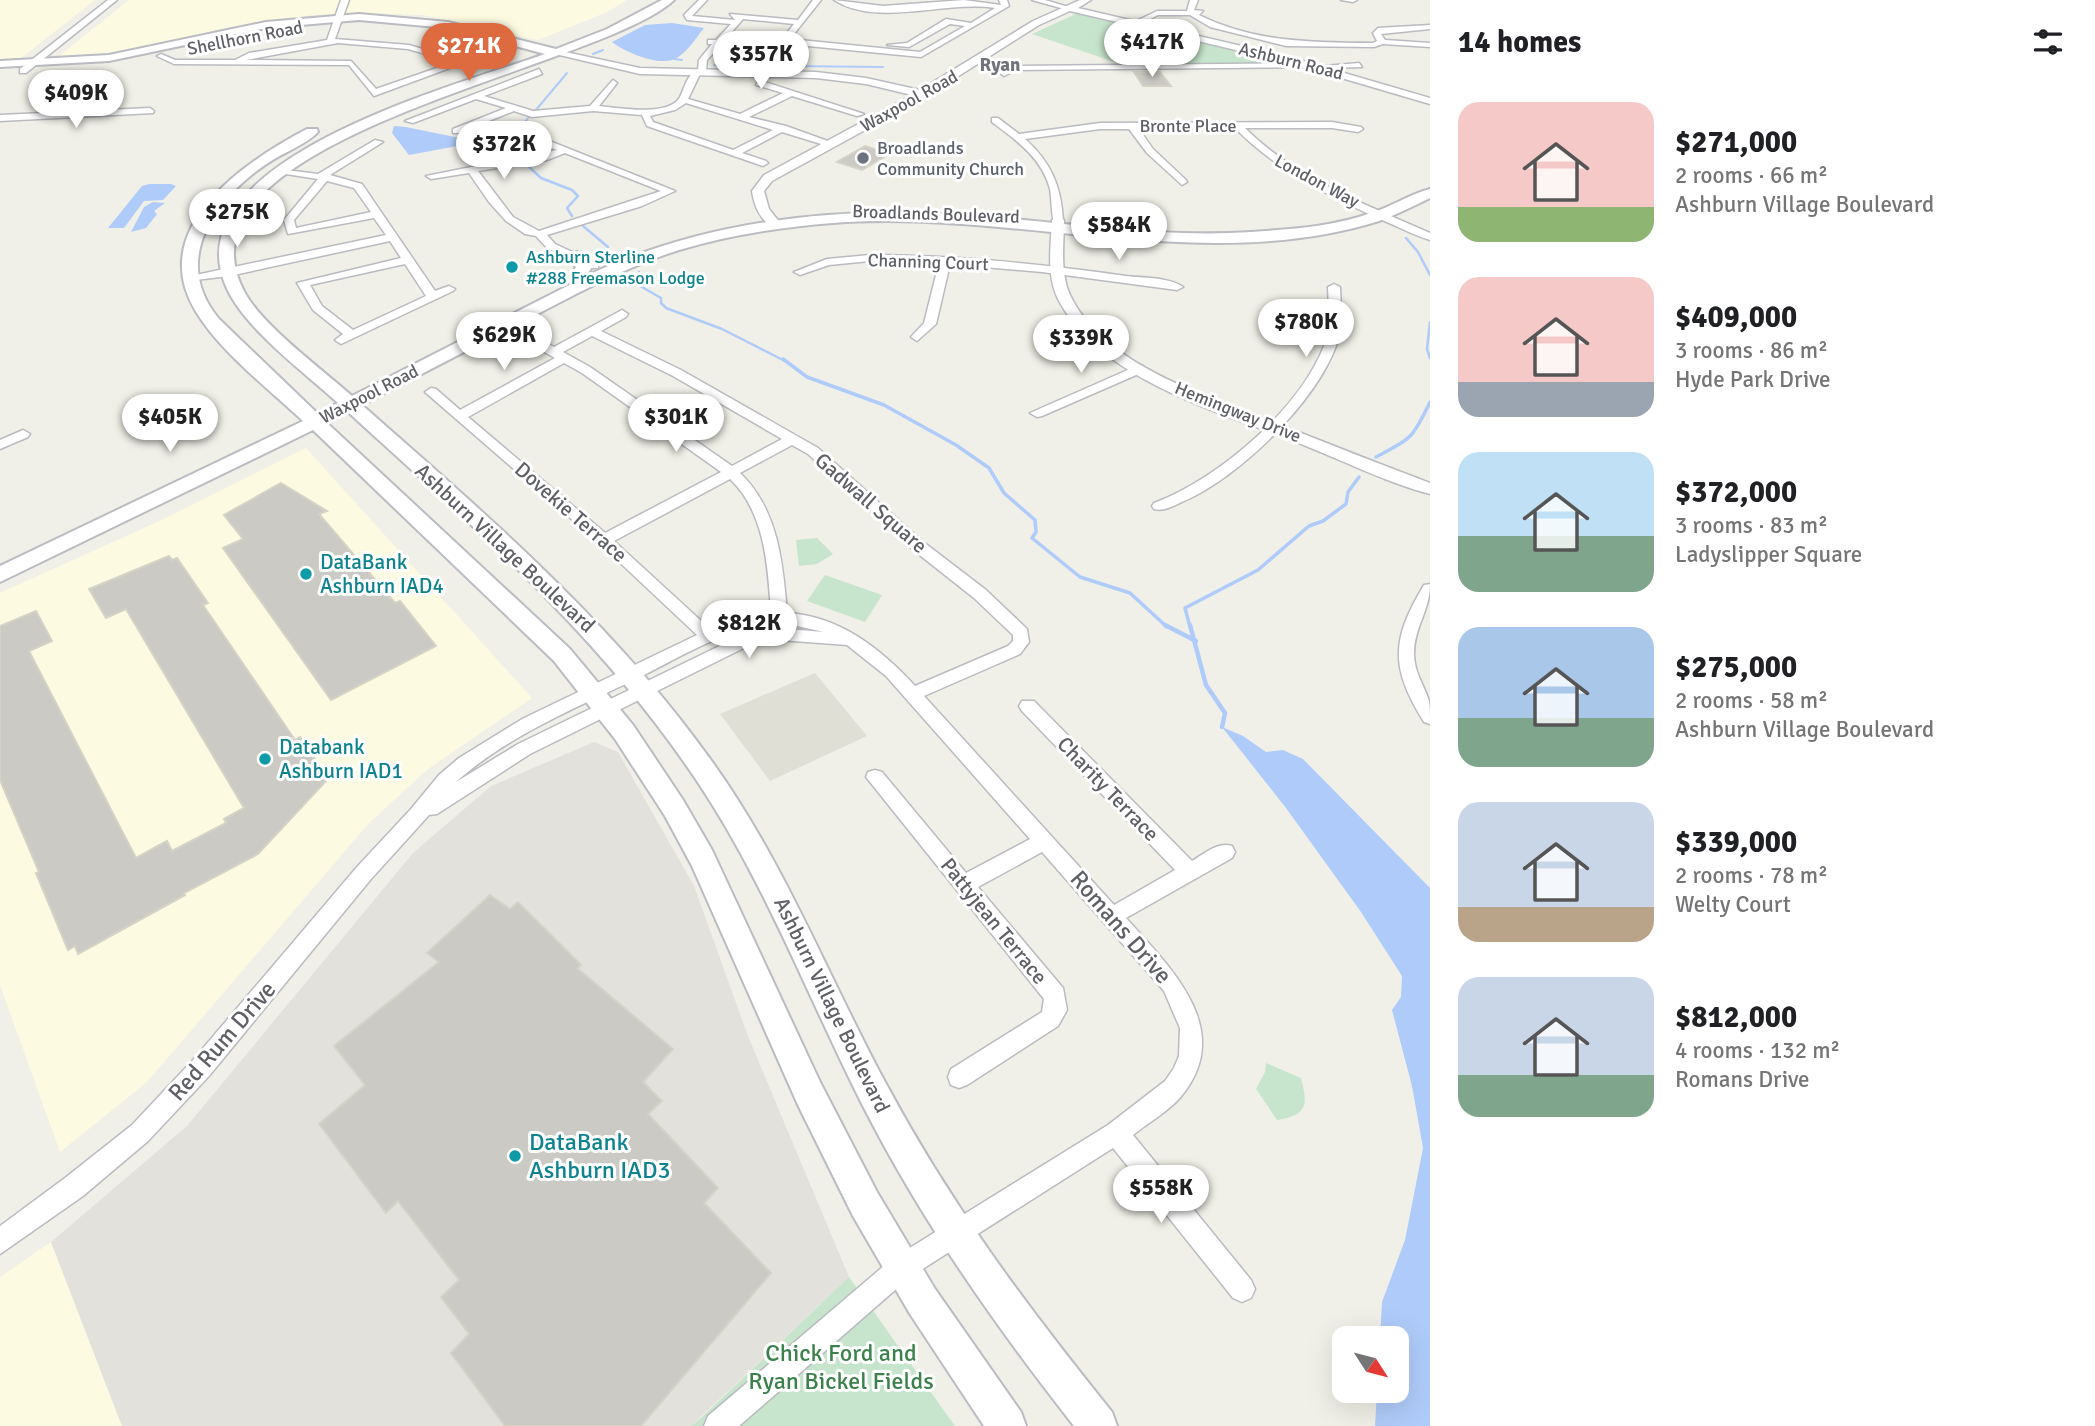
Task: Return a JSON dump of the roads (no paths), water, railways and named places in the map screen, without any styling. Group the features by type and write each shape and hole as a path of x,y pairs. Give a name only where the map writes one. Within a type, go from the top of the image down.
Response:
{"main road":[{"name":"Ashburn Village Boulevard","path":"669,0 621,27 348,131 310,150 278,172 250,198 235,221 226,253 228,270 235,291 251,314 524,560 593,630 637,682 714,784 753,848 887,1117 954,1233 990,1286 1098,1426"},
{"name":"Ashburn Village Boulevard","path":"629,9 540,57 320,128 260,161 230,185 206,214 195,237 191,255 191,279 200,304 216,327 540,633 600,700 656,780 702,858 846,1170 901,1268 960,1362 1007,1426"},
{"name":"Shellhorn Road","path":"0,64 90,67 161,56 260,32 335,20"},
{"name":"Shellhorn Road","path":"0,71 124,56 254,27 335,20 433,30 540,57"},
{"name":"Broadlands Boulevard","path":"771,220 898,216 1154,228 1237,228 1321,219 1429,186"},
{"name":"Broadlands Boulevard","path":"1058,224 1159,236 1243,236 1323,228 1382,214 1429,186"},
{"name":"Waxpool Road","path":"0,575 345,399 583,270 675,237 771,220"},
{"name":"Waxpool Road","path":"345,399 504,324 583,270 620,266 677,246 771,220"},
{"name":"Waxpool Road","path":"0,558 310,417"}],"street":[{"path":"27,67 113,0"},
{"path":"330,42 335,20 345,0"},
{"path":"703,0 688,15 690,18 800,22"},
{"path":"714,43 778,48 817,0"},
{"path":"838,0 847,5 867,8 975,2 1002,4"},
{"path":"861,0 892,0"},
{"path":"1036,0 1068,8"},
{"name":"Waxpool Road","path":"771,220 758,197 758,191 776,173 923,94 1013,37 1087,0"},
{"path":"1194,0 1189,7 1192,13 1206,22 1297,46 1370,45 1382,42 1430,45"},
{"path":"1345,0 1353,0"},
{"path":"946,3 992,13"},
{"path":"785,41 921,55 992,13 1002,4"},
{"path":"333,6 335,20"},
{"name":"Ashburn Road","path":"1068,8 1312,65 1430,101"},
{"path":"1134,24 1157,13 1211,13"},
{"path":"476,96 512,109 540,115 593,108 646,113 672,108 684,100 694,77 702,71 703,60 714,43 736,20"},
{"path":"772,29 779,20"},
{"path":"1235,20 1274,34 1268,40"},
{"path":"836,47 840,40 905,46 949,21 972,25"},
{"path":"1210,41 1244,24"},
{"path":"1382,42 1377,33 1381,30 1430,27"},
{"path":"758,47 765,38"},
{"path":"161,56 174,62 351,63 374,93 462,62 409,47 330,42 248,55 237,62"},
{"path":"1263,53 1275,60 1268,66"},
{"path":"410,121 514,82 540,57"},
{"name":"Shellhorn Road","path":"540,57 607,74 694,77 779,74 848,79 923,94"},
{"path":"1004,73 1015,68 1312,65"},
{"path":"1329,66 1359,65"},
{"path":"514,82 525,86"},
{"path":"593,108 613,83"},
{"path":"759,83 860,114"},
{"path":"743,116 791,93"},
{"path":"684,100 831,144"},
{"path":"456,131 512,109"},
{"path":"0,118 150,111"},
{"path":"646,113 650,124 764,163"},
{"path":"995,120 1038,155 1053,178 1058,197 1058,224"},
{"name":"London Way","path":"1237,125 1259,148 1284,166 1430,237"},
{"name":"Bronte Place","path":"1018,137 1085,127 1332,125 1359,129"},
{"path":"1132,126 1150,152 1182,182"},
{"path":"734,153 783,128"},
{"path":"378,142 323,177 289,220 292,232 378,214"},
{"path":"472,170 514,224 527,233 540,234 558,226 647,201 670,191 547,143"},
{"path":"431,176 547,157 566,150"},
{"path":"278,172 323,177 358,186 432,296"},
{"name":"Hemingway Drive","path":"1058,224 1057,271 1066,301 1085,326 1116,354 1139,369 1189,394 1430,489"},
{"path":"540,234 551,246 583,270"},
{"path":"191,279 393,237"},
{"path":"407,260 303,283 317,308 346,338 449,289"},
{"name":"Channing Court","path":"800,272 817,264 850,260 945,260 1177,287"},
{"path":"917,337 930,324 945,260"},
{"path":"1159,506 1219,476 1305,390 1325,359 1334,327 1334,287"},
{"path":"460,416 622,314"},
{"path":"504,324 586,370 731,472 754,498 761,513 771,555 780,626"},
{"name":"Gadwall Square","path":"592,331 677,373 793,439 826,461 917,545 980,594 1021,633 1021,642 1014,650 911,695"},
{"path":"1037,413 1139,369"},
{"name":"Dovekie Terrace","path":"431,392 604,540 708,636"},
{"path":"0,445 23,434"},
{"path":"604,540 793,439"},
{"path":"1430,589 1412,618 1405,650 1415,690 1430,717"},
{"name":"Romans Drive","path":"637,682 708,636 746,621 856,642 892,672 1172,984 1191,1028 1190,1056 1183,1075 1173,1088 1116,1133 901,1268 718,1426"},
{"name":"Romans Drive","path":"637,682 780,626"},
{"name":"Red Rum Drive","path":"0,1241 74,1187 140,1133 201,1068 364,873 418,816 600,700 637,682"},
{"name":"Charity Terrace","path":"1028,706 1189,872"},
{"name":"Pattyjean Terrace","path":"875,777 1055,995 1056,1010 1050,1019 959,1077"},
{"path":"964,884 1045,841"},
{"path":"1112,916 1225,852"},
{"path":"1116,1133 1242,1289"}],"water":[{"path":"672,23 704,28 686,51 672,60 657,61 641,57 612,42 645,25"},
{"path":"394,126 479,142 409,155 392,133"},
{"path":"142,186 176,186 163,200 144,201 124,228 108,228"},
{"path":"153,202 165,203 154,211 157,214 146,228 131,232 144,207"},
{"path":"1222,727 1243,736 1266,752 1283,750 1303,759 1430,888 1430,1426 1375,1426 1376,1404 1409,1404 1409,1326 1381,1326 1382,1302 1405,1240 1423,1148 1412,1086 1392,1010 1401,997 1402,976 1361,912 1286,808"}],"waterway":[{"path":"593,54 603,50"},
{"path":"674,59 682,60"},
{"path":"714,65 730,68 779,66"},
{"path":"791,66 883,67"},
{"path":"535,111 567,73"},
{"path":"504,145 514,138 528,118"},
{"path":"479,142 504,145"},
{"path":"504,145 523,156"},
{"path":"528,166 541,178 572,190 578,196 567,208 572,216"},
{"path":"583,226 608,247"},
{"path":"1406,238 1418,252 1430,275"},
{"path":"639,272 640,276 635,283 661,298 661,303 666,308 722,329 785,361"},
{"path":"1430,322 1427,349 1430,358"},
{"path":"783,359 807,377 884,405 956,445 989,468 1004,493 1035,520 1036,532 1032,538 1080,577 1130,593 1167,627"},
{"path":"1376,457 1409,437 1430,402"},
{"path":"1190,627 1185,608 1258,570 1309,526 1323,521 1346,504 1348,492 1359,477"},
{"path":"1165,625 1194,640"},
{"path":"1190,625 1194,640"},
{"path":"1194,640 1206,685 1225,713 1222,727"}],"place":[{"name":"Broadlands Community Church","path":"863,158"},
{"name":"Ashburn Sterline #288 Freemason Lodge","path":"512,267"},
{"name":"DataBank Ashburn IAD4","path":"306,574"},
{"name":"Databank Ashburn IAD1","path":"265,759"},
{"name":"DataBank Ashburn IAD3","path":"515,1156"}],"district":[{"name":"Ryan","path":"1000,64"}],"park label":[{"name":"Chick Ford and Ryan Bickel Fields","path":"841,1367"}]}
